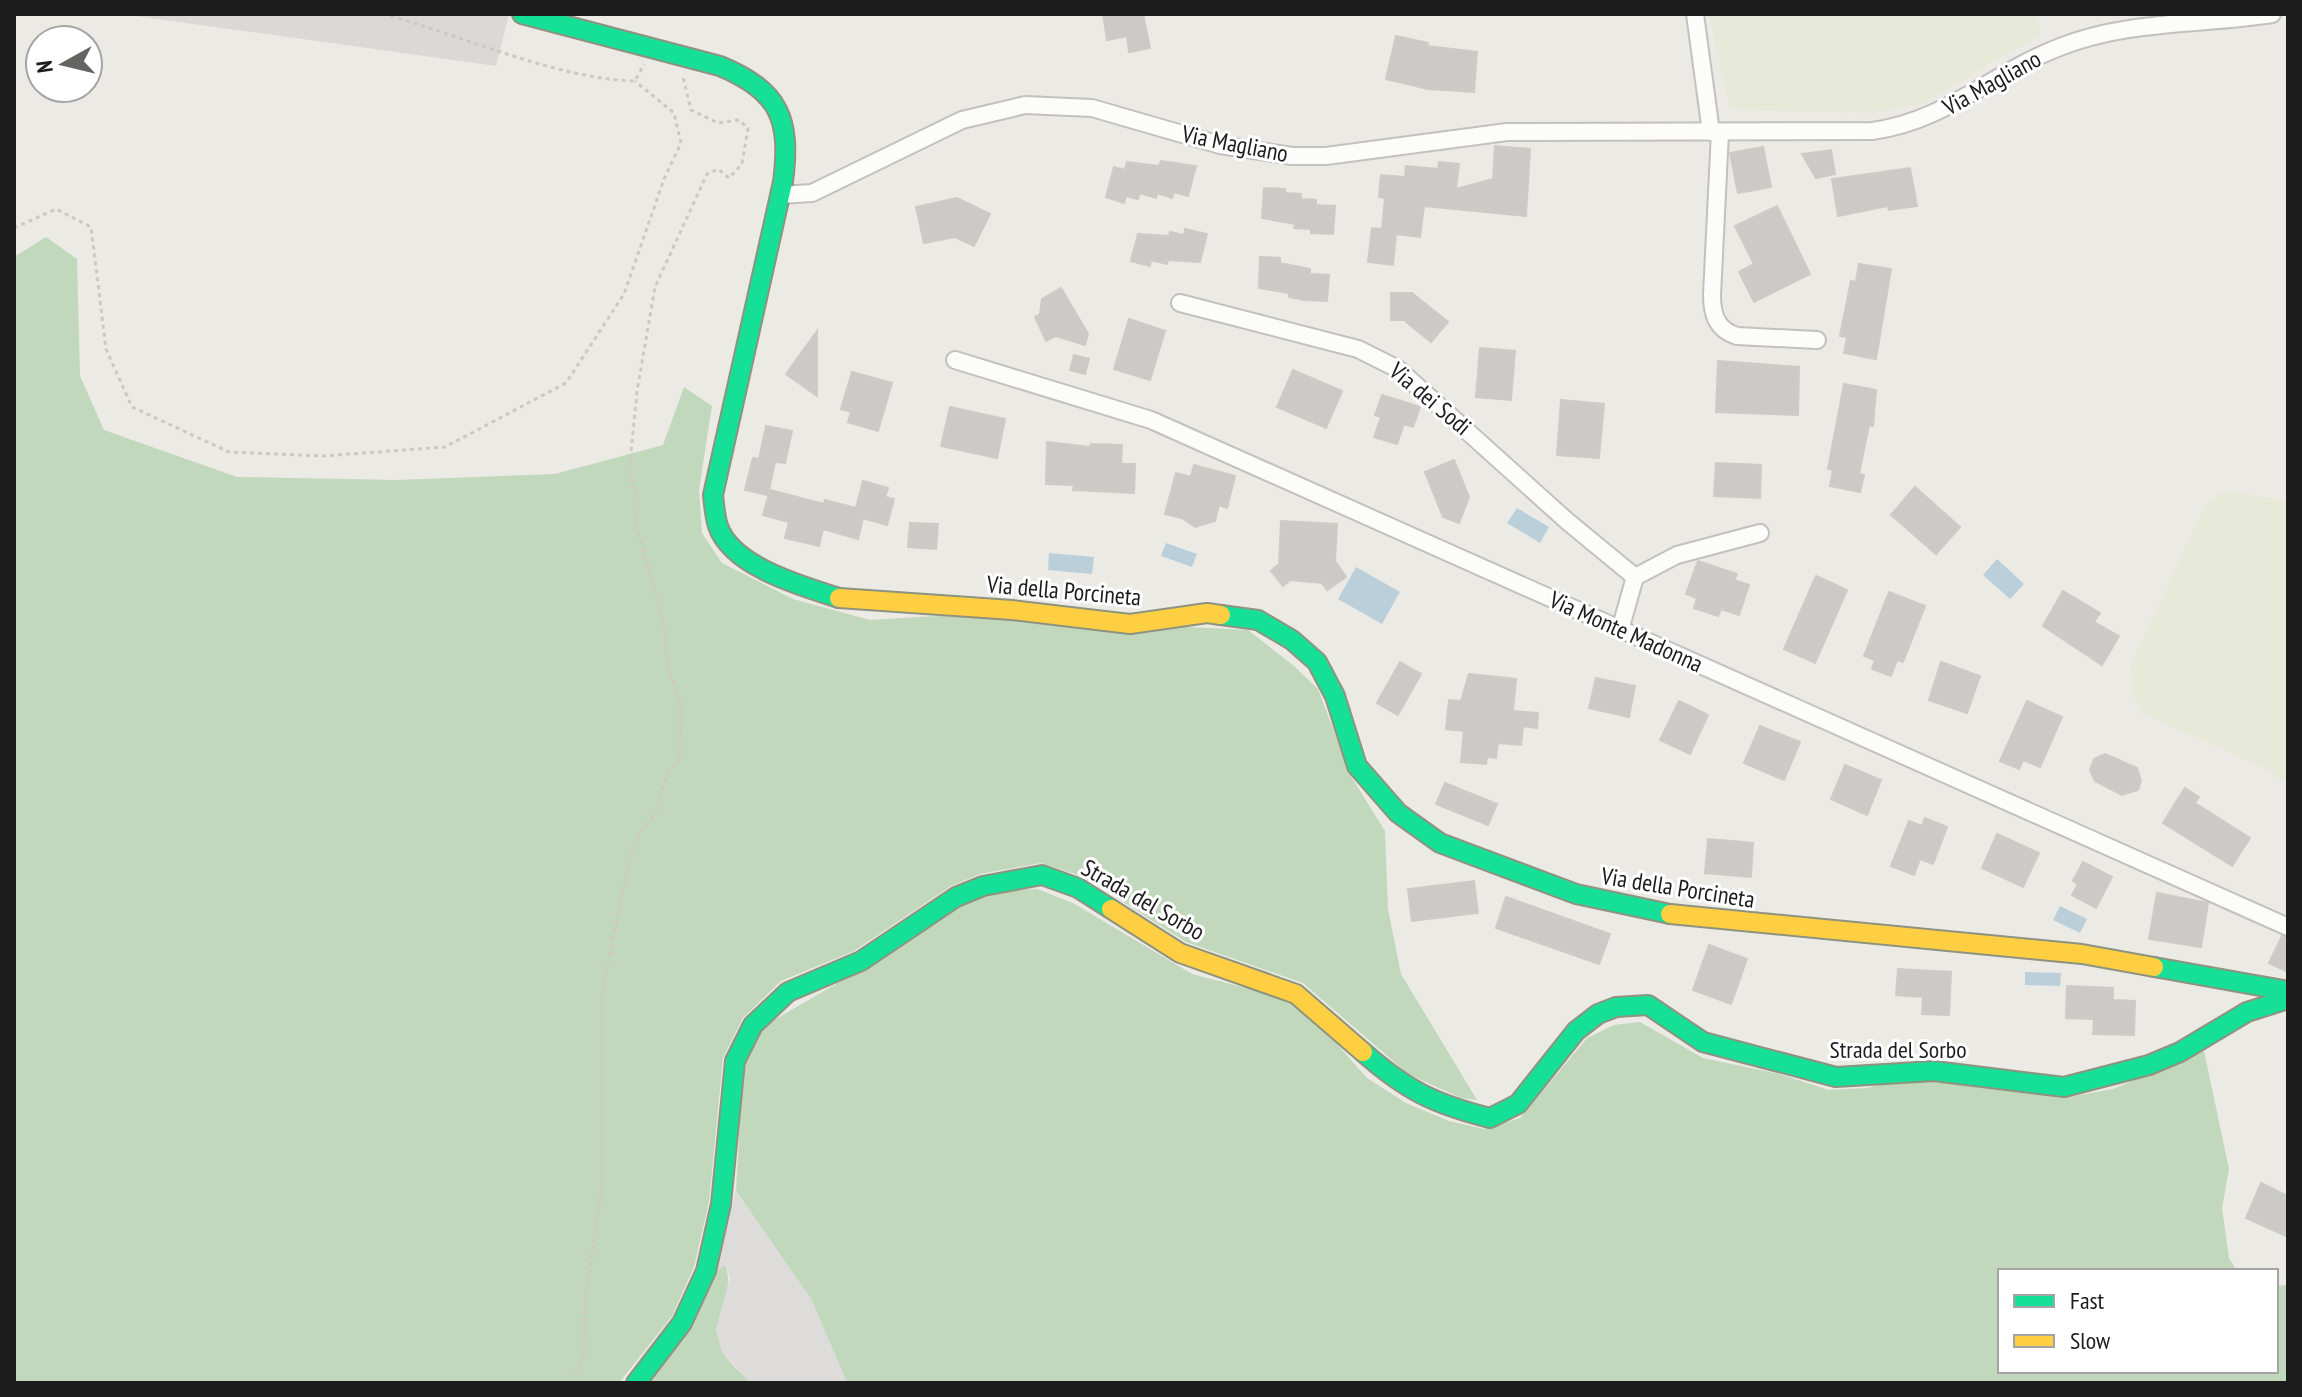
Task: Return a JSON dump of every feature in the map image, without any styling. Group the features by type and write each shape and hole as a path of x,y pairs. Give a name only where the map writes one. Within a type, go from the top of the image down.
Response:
{"street":[{"name":"Via della Porcineta","path":"522,14 677,53 741,75 757,83 768,95 784,137 786,160 713,495 715,517 725,541 745,560 817,592 871,604 1012,610 1130,624 1207,613 1258,620 1292,640 1317,662 1335,696 1357,766 1384,800 1416,828 1452,848 1610,904 1800,929 2082,954 2288,991"},
{"path":"1695,14 1715,132 1712,295 1717,321 1726,332 1737,336 1817,340"},
{"name":"Via Magliano","path":"780,195 812,193 962,120 1025,105 1092,108 1220,145 1292,156 1326,156 1507,132 1859,132 1900,127 1939,113 2022,64 2077,41 2131,28 2272,14"},
{"name":"Via dei Sodi","path":"1180,303 1358,349 1398,369 1635,577"},
{"name":"Via Monte Madonna","path":"955,360 1151,420 2288,927"},
{"path":"1620,630 1635,577 1677,555 1760,533"},
{"name":"Strada del Sorbo","path":"636,1383 682,1323 706,1271 721,1204 735,1061 753,1025 788,992 861,961 956,897 983,886 1042,875 1078,888 1180,953 1258,978 1296,994 1401,1085 1457,1110 1490,1118 1518,1104 1576,1031 1598,1014 1616,1007 1648,1005 1703,1042 1836,1077 1934,1071 2064,1087 2149,1065 2180,1052 2247,1012 2288,999"}],"path":[{"path":"14,228 56,209 91,227 106,349 132,407 229,452 323,456 445,447 566,383 624,294 664,179 681,143 674,113 635,81 613,81 383,14"},
{"path":"572,1383 584,1356 585,1302 602,1184 602,991 632,852 656,811 660,789 680,758 681,706 667,662 664,623 639,540 636,526 638,499 629,473 643,343 655,287 669,251 707,174 718,169 729,178 742,164 748,128 739,120 718,123 691,110 677,53"},
{"path":"635,81 646,61"}],"shaded area":[{"path":"122,14 509,14 496,66"},
{"path":"736,1191 811,1299 847,1383 751,1383 722,1352 716,1329 730,1277 725,1265 715,1271"}],"green space":[{"path":"1709,14 2036,14 2040,35 1918,106 1864,113 1730,109"},
{"path":"46,237 77,259 80,376 104,430 237,477 397,480 555,474 663,445 684,387 712,406 699,490 702,533 722,563 793,599 870,620 953,615 1248,630 1318,689 1352,778 1385,831 1388,909 1401,974 1477,1100 1461,1098 1408,1074 1303,983 1186,942 1084,877 1041,863 980,874 951,886 854,951 781,981 743,1018 723,1058 709,1202 694,1267 672,1316 619,1383 14,1383 14,257"},
{"path":"2223,491 2288,501 2288,785 2269,770 2142,713 2133,696 2131,665 2205,506"},
{"path":"1037,889 1073,903 1192,974 1284,998 1336,1043 1367,1078 1406,1103 1449,1121 1484,1129 1520,1118 1587,1038 1614,1025 1640,1022 1703,1058 1779,1074 1829,1090 1866,1088 1897,1081 1952,1082 2069,1097 2113,1089 2204,1051 2229,1169 2222,1208 2229,1258 2236,1269 1998,1269 1998,1373 2278,1373 2278,1286 2288,1285 2288,1383 847,1383 811,1299 736,1191 742,1083 749,1047 767,1024 964,905 999,891"},
{"path":"725,1265 728,1286 720,1317 719,1339 727,1359 751,1383 645,1383 715,1271"}],"water":[{"path":"1517,508 1549,527 1540,543 1507,523"},
{"path":"1166,543 1197,554 1192,567 1161,556"},
{"path":"1049,553 1094,557 1092,574 1048,570"},
{"path":"1997,559 2024,584 2010,599 1983,575"},
{"path":"1356,567 1400,592 1382,624 1338,599"},
{"path":"2060,906 2087,919 2080,933 2053,920"},
{"path":"2025,972 2061,973 2060,986 2025,985"}],"building":[{"path":"1103,14 1143,14 1150,48 1129,52 1127,36 1107,40"},
{"path":"1396,36 1428,43 1427,46 1477,52 1474,92 1428,89 1386,79"},
{"path":"1495,146 1530,149 1526,216 1424,206 1420,237 1396,234 1393,265 1368,262 1372,228 1382,229 1385,198 1379,197 1381,175 1405,177 1406,166 1438,169 1439,162 1459,164 1456,189 1493,179"},
{"path":"1763,147 1771,187 1738,193 1730,153"},
{"path":"1831,150 1835,174 1816,178 1802,154"},
{"path":"1161,161 1196,166 1188,196 1174,192 1172,198 1157,193 1156,198 1140,193 1138,199 1126,196 1124,203 1106,197 1114,167 1125,170 1127,162 1159,166"},
{"path":"1910,168 1917,206 1889,210 1888,206 1838,216 1832,179"},
{"path":"1264,188 1285,189 1285,193 1301,194 1301,199 1316,200 1316,205 1335,206 1333,234 1311,233 1311,229 1294,228 1295,224 1262,218"},
{"path":"957,198 990,214 974,246 955,237 924,243 916,207"},
{"path":"1777,206 1810,274 1754,302 1739,272 1754,264 1735,226"},
{"path":"1185,229 1207,234 1200,262 1168,260 1167,264 1151,260 1150,266 1131,261 1138,234 1169,236 1170,232 1184,235"},
{"path":"1260,257 1280,258 1280,263 1310,269 1310,274 1329,275 1327,301 1304,300 1289,297 1289,293 1259,288"},
{"path":"1859,264 1891,269 1876,359 1844,353 1847,337 1840,336 1851,281 1856,282"},
{"path":"1061,288 1088,334 1085,345 1056,336 1046,341 1035,317 1040,314 1042,299"},
{"path":"1391,293 1412,293 1448,322 1431,342 1404,320 1391,320"},
{"path":"1129,319 1165,331 1150,380 1114,369"},
{"path":"817,331 817,396 786,374"},
{"path":"1480,348 1515,351 1511,400 1476,397"},
{"path":"1074,355 1089,359 1085,374 1070,370"},
{"path":"1718,361 1799,367 1798,415 1716,412"},
{"path":"1293,370 1342,391 1326,428 1277,407"},
{"path":"852,372 892,383 878,431 848,422 851,412 841,409"},
{"path":"1844,384 1876,390 1873,426 1869,425 1859,474 1864,475 1860,492 1830,486 1833,470 1828,469"},
{"path":"1382,395 1420,407 1413,427 1404,424 1397,444 1374,437 1381,417 1375,415"},
{"path":"1561,400 1604,404 1599,458 1557,455"},
{"path":"950,407 1005,419 997,458 941,446"},
{"path":"766,426 792,431 785,463 775,462 768,495 745,490 753,458 759,459"},
{"path":"1047,442 1090,447 1091,444 1122,445 1121,464 1135,464 1134,493 1073,490 1074,485 1046,484"},
{"path":"1454,460 1469,497 1459,523 1443,517 1425,472"},
{"path":"1716,463 1761,465 1760,498 1714,496"},
{"path":"1194,465 1235,476 1227,508 1219,505 1215,521 1195,527 1182,518 1165,514 1176,473 1191,477"},
{"path":"863,481 888,488 885,497 894,499 887,525 863,518 858,539 823,529 819,546 785,538 789,522 763,515 770,490 824,504 825,500 856,508"},
{"path":"1915,487 1960,527 1936,554 1891,515"},
{"path":"1281,521 1337,524 1335,561 1346,577 1327,590 1322,583 1290,580 1283,586 1271,571 1279,564"},
{"path":"910,523 938,524 936,549 908,547"},
{"path":"1698,561 1737,574 1734,580 1749,585 1739,615 1721,609 1718,616 1694,608 1697,598 1686,594"},
{"path":"1816,576 1847,590 1815,663 1784,649"},
{"path":"2063,591 2100,613 2094,622 2119,636 2102,665 2043,626"},
{"path":"1889,592 1925,606 1903,662 1897,660 1891,676 1872,669 1875,660 1864,656"},
{"path":"1400,662 1421,674 1398,715 1377,703"},
{"path":"1941,662 1980,676 1967,713 1929,700"},
{"path":"1469,674 1516,679 1513,711 1538,713 1537,728 1523,726 1521,745 1498,743 1496,758 1487,757 1486,764 1461,762 1464,731 1446,729 1449,700 1461,701"},
{"path":"1596,678 1635,686 1629,717 1589,708"},
{"path":"1679,701 1708,715 1690,754 1660,740"},
{"path":"2027,701 2062,717 2040,767 2023,760 2019,769 2000,761"},
{"path":"1760,726 1800,742 1784,780 1744,763"},
{"path":"2105,754 2137,768 2141,781 2138,790 2122,795 2095,781 2090,770 2094,759"},
{"path":"1845,765 1881,780 1867,815 1831,799"},
{"path":"1445,783 1497,804 1488,825 1436,804"},
{"path":"2185,788 2199,797 2195,803 2250,838 2232,866 2163,823"},
{"path":"1925,818 1947,827 1933,864 1920,859 1914,875 1891,866 1909,821 1922,826"},
{"path":"1997,834 2039,853 2023,887 1982,868"},
{"path":"1708,839 1753,843 1751,877 1705,873"},
{"path":"2083,862 2112,877 2096,908 2072,895 2078,884 2073,881"},
{"path":"1474,881 1478,913 1412,921 1408,889"},
{"path":"2157,893 2208,903 2201,947 2149,939"},
{"path":"1506,897 1610,934 1599,964 1496,928"},
{"path":"2282,936 2288,938 2288,972 2269,963"},
{"path":"1709,945 1747,959 1731,1004 1693,990"},
{"path":"1898,969 1951,972 1949,1015 1922,1014 1923,997 1896,995"},
{"path":"2067,986 2113,988 2113,1000 2135,1001 2134,1035 2093,1034 2094,1019 2066,1018"},
{"path":"2261,1183 2288,1196 2288,1237 2246,1218"}],"traffic: fast":[{"path":"522,14 720,66 756,86 777,110 785,141 783,182 713,495 714,507 718,526 726,540 753,564 839,598"},
{"path":"1221,615 1258,620 1292,640 1317,662 1335,696 1357,766 1398,813 1440,843 1576,894 1670,914"},
{"path":"636,1383 682,1323 706,1271 721,1204 735,1061 753,1025 788,992 861,961 956,897 983,886 1042,875 1078,888 1111,909"},
{"path":"2154,967 2288,991"},
{"path":"1363,1052 1422,1094 1490,1118 1518,1104 1576,1031 1598,1014 1616,1007 1648,1005 1703,1042 1836,1077 1934,1071 2064,1087 2149,1065 2180,1052 2247,1012 2288,999"}],"traffic: slow":[{"path":"839,598 1012,610 1130,624 1207,613 1221,615"},
{"path":"1111,909 1180,953 1296,994 1363,1052"},
{"path":"1670,914 2082,954 2154,967"}]}
